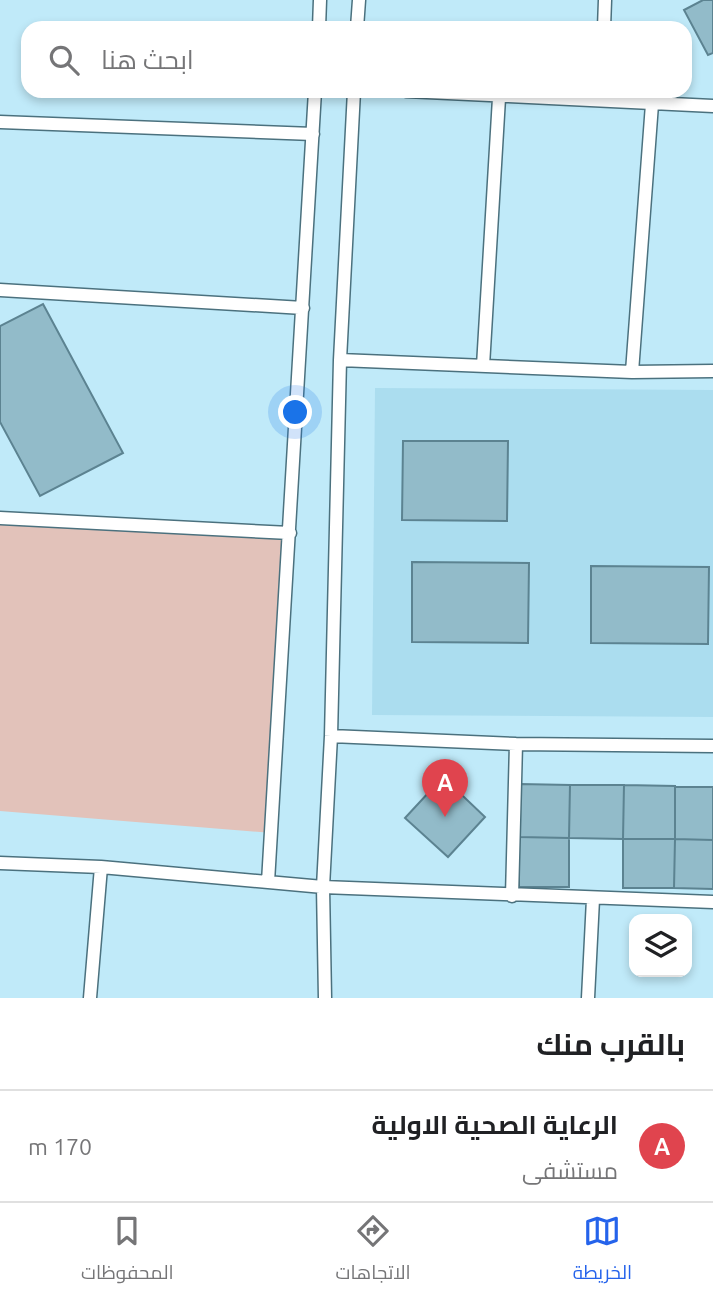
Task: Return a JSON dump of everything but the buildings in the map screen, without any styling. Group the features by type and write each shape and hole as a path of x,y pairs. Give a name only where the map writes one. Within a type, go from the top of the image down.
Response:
{"street":[{"path":"319,21 320,0"},
{"path":"358,21 359,0"},
{"path":"604,21 605,0"},
{"path":"268,882 315,98"},
{"path":"325,998 323,887 331,736 340,360 354,98"},
{"path":"483,366 499,98"},
{"path":"614,98 652,104 713,106"},
{"path":"632,372 652,104"},
{"path":"0,122 313,134"},
{"path":"0,290 303,308"},
{"path":"340,360 632,372 713,371"},
{"path":"0,518 290,533"},
{"path":"331,736 516,744 713,746"},
{"path":"512,897 516,744"},
{"path":"0,863 101,867 323,887 512,897 713,902"},
{"path":"90,998 101,867"},
{"path":"589,998 593,899"}],"shaded area":[{"path":"375,388 713,390 713,717 372,715"},
{"path":"0,518 290,533 273,833 0,811"}],"place":[{"name":"الرعاية الصحية الاولية","path":"445,817"}]}
